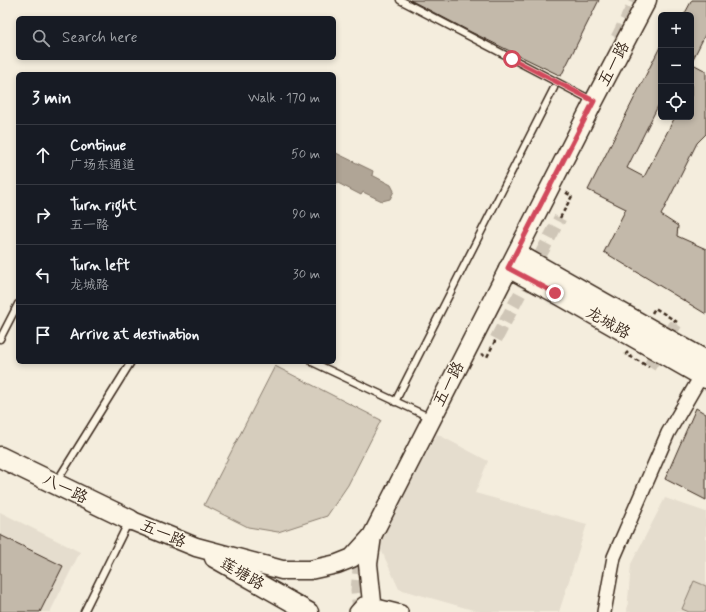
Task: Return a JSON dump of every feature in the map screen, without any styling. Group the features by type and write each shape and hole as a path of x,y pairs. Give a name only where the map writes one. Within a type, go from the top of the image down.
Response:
{"main road":[{"name":"五一路","path":"130,520 196,547 282,570 310,570 337,564 352,558 372,536 508,268 552,186 594,101 647,0"},
{"name":"龙城路","path":"517,253 704,372"},
{"name":"龙城路","path":"508,268 704,372"},
{"name":"八一路","path":"0,457 130,520"},
{"path":"372,536 368,564 373,608"},
{"name":"莲塘路","path":"196,547 309,612"}],"street":[{"path":"604,612 614,557 668,433 704,372"},
{"path":"356,612 363,604 373,608 401,612"}],"lane":[{"path":"400,0 594,101"},
{"path":"395,402 554,88"},
{"path":"0,339 16,308"},
{"path":"55,484 130,364"},
{"path":"316,364 432,418"},
{"path":"84,612 130,520"}],"path":[{"path":"552,186 572,196 560,218"}],"shaded area":[{"path":"336,153 373,171 372,175 391,185 394,191 390,199 382,201 363,192 361,195 336,182"},
{"path":"275,366 381,420 348,485 327,516 278,532 248,527 204,505"},
{"path":"437,434 488,461 475,493 587,524 559,612 480,612 399,589 378,543"},
{"path":"665,498 706,512 706,612 627,612 631,564"},
{"path":"0,512 80,552 50,612 0,612"},
{"path":"694,581 706,586 706,612 689,612 682,609"}],"building":[{"path":"410,0 599,0 561,76"},
{"path":"692,0 706,0 706,33 694,57 694,12 686,12"},
{"path":"658,51 658,106 627,168 644,177 673,120 694,120 694,65 706,71 706,134 697,143 661,215 678,226 677,236 706,249 706,314 604,252 626,209 588,190"},
{"path":"696,408 706,414 706,500 665,479"},
{"path":"0,535 63,566 40,612 0,612"}],"tunnel":[{"path":"617,38 636,0"},
{"path":"496,339 560,218"},
{"path":"649,367 677,322"},
{"path":"359,612 357,590 361,548"}],"route":[{"path":"512,59 594,101 508,268 555,293"}]}
